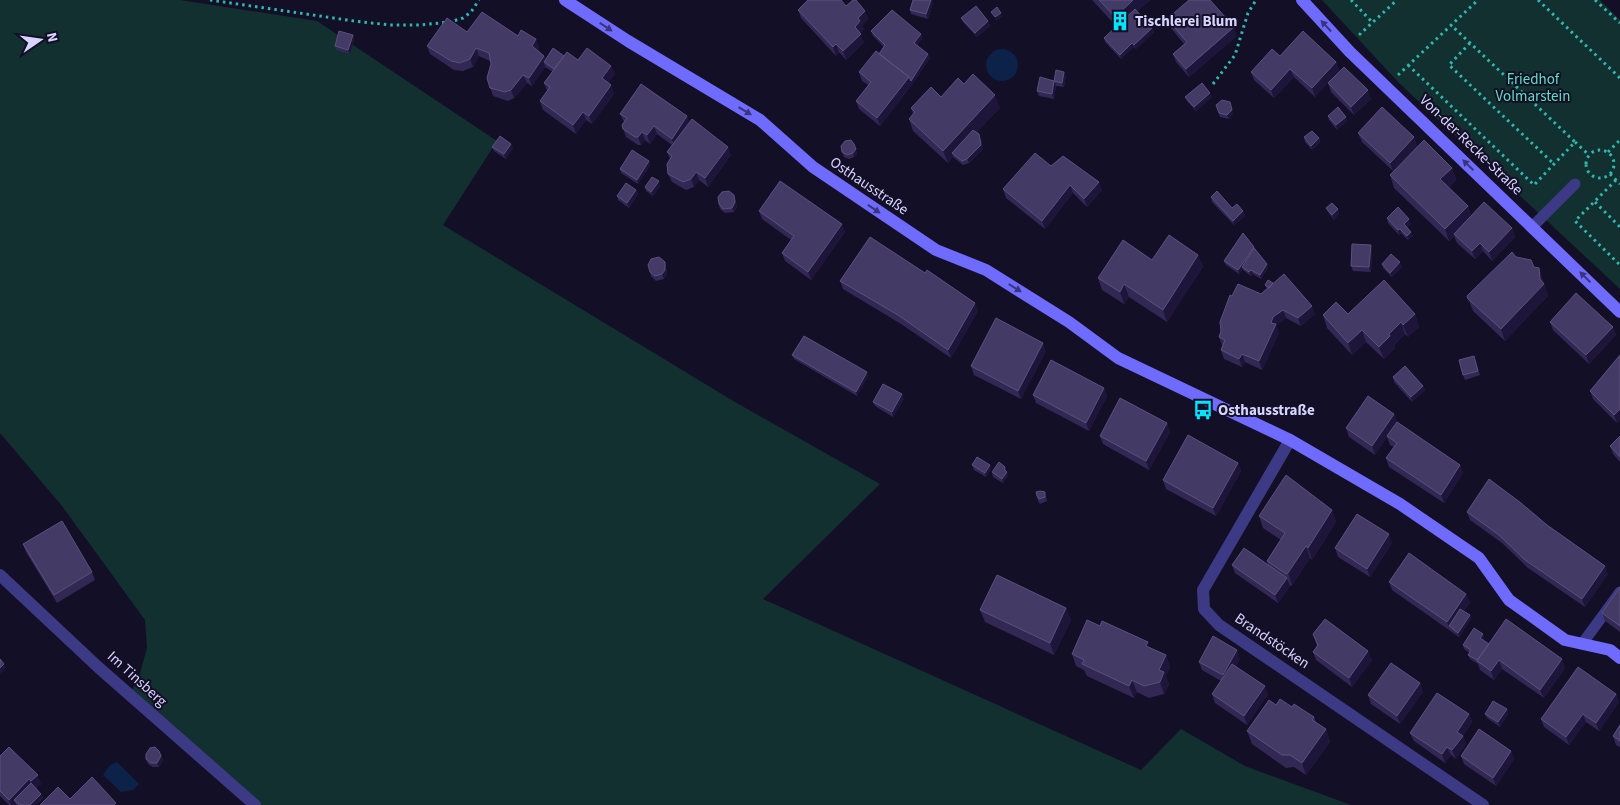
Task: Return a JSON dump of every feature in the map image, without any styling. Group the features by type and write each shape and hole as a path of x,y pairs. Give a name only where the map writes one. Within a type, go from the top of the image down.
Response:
{"street":[{"name":"Osthausstraße","path":"565,0 760,120 813,167 936,250 986,270 1069,322 1118,358 1290,440 1400,504 1479,558 1508,600 1565,640 1610,650 1620,658"},
{"name":"Von-der-Recke-Straße","path":"1302,0 1350,52 1533,226 1620,312"},
{"name":"Brandstöcken","path":"1290,440 1203,590 1204,609 1219,625 1483,805"},
{"name":"Im Tinsberg","path":"0,575 98,667 255,805"}],"lane":[{"path":"1533,226 1575,184"},
{"path":"1582,644 1620,592"}],"path":[{"path":"210,0 354,22 420,25 450,22 463,18 471,12 479,0"},
{"path":"1212,84 1235,55 1248,13 1256,0"},
{"path":"1351,0 1373,23"},
{"path":"1367,41 1360,34 1397,0"},
{"path":"1392,68 1398,74 1478,0"},
{"path":"1538,0 1620,78"},
{"path":"1595,0 1620,23"},
{"path":"1451,25 1589,155"},
{"path":"1470,43 1449,65 1554,164"},
{"path":"1408,66 1534,185 1575,142"},
{"path":"1608,152 1620,140"},
{"path":"1597,150 1608,152 1614,161 1610,174 1603,178 1592,175 1586,166 1589,155 1597,150"},
{"path":"1610,174 1620,184"},
{"path":"1616,180 1576,221 1620,265"},
{"path":"1595,202 1620,226"}],"green space":[{"path":"0,0 180,0 317,21 497,141 443,225 735,402 880,484 763,599 1141,770 1181,729 1245,766 1351,805 248,805 131,691 138,680 147,648 145,620 62,506 0,433"},
{"name":"Friedhof Volmarstein","path":"1322,0 1600,0 1620,20 1620,289 1399,83"}],"water":[{"path":"1002,49 1013,54 1018,65 1013,76 1002,81 991,76 986,65 991,54"},
{"path":"117,762 139,784 133,790 121,792 103,775 110,765"}],"building":[{"path":"808,0 841,0 846,6 853,0 856,0 865,11 858,18 860,21 855,27 861,34 843,51 836,44 833,47 798,10"},
{"path":"913,0 931,0 926,14 910,10"},
{"path":"1099,0 1133,0 1115,17"},
{"path":"1189,0 1210,0 1234,27 1186,69 1173,54 1187,42 1167,19"},
{"path":"976,6 988,21 975,33 961,18"},
{"path":"997,7 1001,13 995,17 991,12"},
{"path":"1135,9 1152,28 1120,55 1104,38"},
{"path":"892,10 921,34 914,43 928,54 911,81 909,77 879,54 885,45 871,31"},
{"path":"482,12 518,36 521,30 536,39 532,46 544,56 529,78 523,75 511,90 505,92 490,88 487,78 491,64 489,53 476,48 470,59 460,63 451,61 427,46 447,18 467,32"},
{"path":"339,31 353,35 348,50 335,46"},
{"path":"1303,31 1336,62 1312,88 1290,69 1271,90 1251,72 1272,49 1280,56"},
{"path":"553,48 564,56 554,69 544,62"},
{"path":"587,48 611,66 602,78 611,85 589,116 583,112 573,125 540,101 550,87 544,83 567,52 578,60"},
{"path":"876,51 909,77 877,118 856,101 871,82 859,72"},
{"path":"1344,67 1368,90 1351,107 1328,83"},
{"path":"1056,70 1064,72 1062,83 1054,81"},
{"path":"973,74 995,95 943,151 909,119 915,112 911,108 931,87 941,97 958,78 964,84"},
{"path":"1040,77 1054,81 1052,94 1037,91"},
{"path":"1202,83 1210,93 1194,107 1185,97"},
{"path":"641,84 687,116 672,139 654,126 647,135 642,132 638,137 623,129 622,125 627,118 620,114"},
{"path":"1222,100 1230,102 1232,110 1227,115 1219,113 1216,105"},
{"path":"1338,107 1346,117 1336,125 1328,116"},
{"path":"1382,107 1414,137 1390,163 1358,133"},
{"path":"692,119 728,147 705,178 696,172 691,179 683,182 668,174 667,164 672,156 667,152"},
{"path":"973,130 979,134 981,145 967,159 962,161 952,153"},
{"path":"1312,131 1319,138 1311,146 1304,137"},
{"path":"500,136 511,144 504,154 492,147"},
{"path":"851,140 856,149 853,153 847,155 842,152 841,146 845,141"},
{"path":"1424,140 1452,168 1440,179 1468,206 1445,229 1390,175"},
{"path":"632,150 649,161 637,180 620,169"},
{"path":"1035,153 1051,166 1063,156 1099,182 1084,199 1070,185 1042,221 1003,189"},
{"path":"652,177 659,181 651,192 645,187"},
{"path":"780,181 842,224 808,272 782,253 794,236 759,211"},
{"path":"626,183 636,190 627,203 617,196"},
{"path":"729,191 734,195 735,202 732,208 723,209 719,204 718,197 722,192"},
{"path":"1217,191 1232,208 1237,204 1243,211 1233,221 1211,197"},
{"path":"1484,202 1512,228 1489,252 1480,243 1472,251 1454,234"},
{"path":"1332,203 1338,209 1332,215 1326,208"},
{"path":"1398,207 1409,219 1404,224 1411,232 1407,236 1400,229 1398,230 1387,218"},
{"path":"1243,233 1254,247 1238,270 1224,261"},
{"path":"1169,235 1198,255 1163,310 1124,284 1120,292 1098,278 1123,240 1152,260"},
{"path":"870,237 925,273 927,270 975,303 948,350 898,315 840,281"},
{"path":"1352,244 1371,245 1369,267 1351,266"},
{"path":"1254,248 1267,264 1260,275 1251,270 1249,272 1242,267"},
{"path":"1512,252 1516,257 1531,260 1534,267 1539,268 1540,279 1544,284 1501,329 1467,296"},
{"path":"1391,254 1400,262 1390,273 1382,264"},
{"path":"659,257 665,262 665,270 662,274 655,276 650,272 648,265 651,259"},
{"path":"1284,274 1312,306 1298,318 1283,310 1273,317 1271,323 1276,324 1259,361 1242,354 1239,359 1221,350 1225,340 1219,337 1221,331 1220,322 1230,295 1232,296 1238,284 1261,294"},
{"path":"1268,280 1273,283 1269,288 1265,285"},
{"path":"1384,280 1415,314 1403,325 1401,322 1379,347 1362,330 1348,343 1323,315 1336,302 1348,314"},
{"path":"1576,293 1613,327 1586,355 1550,322"},
{"path":"996,318 1043,343 1018,391 971,366"},
{"path":"804,336 867,372 856,392 792,355"},
{"path":"1620,355 1620,409 1614,415 1590,391"},
{"path":"1474,356 1478,371 1463,375 1459,360"},
{"path":"1051,360 1104,388 1086,423 1033,395"},
{"path":"1405,366 1423,386 1411,397 1393,377"},
{"path":"883,384 902,394 892,412 873,402"},
{"path":"1368,396 1394,414 1372,446 1346,428"},
{"path":"1120,398 1167,423 1146,461 1100,436"},
{"path":"1397,422 1460,465 1441,495 1386,458 1397,443 1387,436"},
{"path":"1188,435 1238,463 1213,508 1163,480"},
{"path":"1620,436 1620,457 1610,446"},
{"path":"977,457 990,465 985,473 972,465"},
{"path":"999,462 1005,467 1004,469 1007,472 1002,479 992,472"},
{"path":"1286,475 1332,510 1308,548 1306,546 1286,574 1267,561 1285,533 1259,516"},
{"path":"1489,479 1547,525 1605,566 1582,599 1525,560 1499,535 1467,512"},
{"path":"1036,492 1045,492 1045,497 1039,499"},
{"path":"1357,514 1389,534 1367,569 1335,548"},
{"path":"62,521 92,572 54,595 23,544"},
{"path":"1244,548 1287,578 1275,595 1232,565"},
{"path":"1409,553 1466,594 1447,622 1389,582"},
{"path":"997,575 1066,608 1050,643 980,610"},
{"path":"1620,587 1620,626 1602,613"},
{"path":"1460,609 1470,615 1458,633 1449,626"},
{"path":"1325,619 1368,651 1349,678 1313,652 1318,645 1313,634"},
{"path":"1506,619 1562,659 1540,690 1499,660 1491,671 1477,661"},
{"path":"1087,620 1100,626 1102,621 1148,642 1146,646 1166,655 1159,670 1164,672 1160,682 1144,686 1132,680 1129,686 1082,664 1084,660 1072,654"},
{"path":"1474,628 1483,634 1480,638 1489,644 1477,660 1468,655 1471,650 1463,645"},
{"path":"1213,636 1237,650 1223,675 1199,662"},
{"path":"0,659 4,664 0,668"},
{"path":"1391,663 1420,683 1397,716 1368,695"},
{"path":"1232,664 1265,686 1244,716 1212,694"},
{"path":"1578,667 1616,694 1596,723 1583,714 1566,737 1541,719"},
{"path":"1437,693 1469,714 1457,732 1463,736 1452,750 1447,747 1442,754 1410,733"},
{"path":"1280,699 1292,707 1294,704 1314,717 1312,720 1326,729 1302,763 1290,755 1282,755 1247,731 1269,700 1276,705"},
{"path":"1493,701 1507,709 1498,722 1485,714"},
{"path":"1620,725 1620,741 1613,736"},
{"path":"1479,729 1511,751 1493,778 1461,756"},
{"path":"9,747 38,775 31,781 29,779 9,800 0,791 0,756"},
{"path":"155,747 161,756 157,763 151,763 146,759 146,754 150,748"},
{"path":"92,777 116,803 114,805 40,805 58,787 70,799"},
{"path":"31,783 41,794 30,805 19,805 14,800"}],"place":[{"name":"Tischlerei Blum","path":"1120,21"},
{"name":"Osthausstraße","path":"1203,410"}]}
